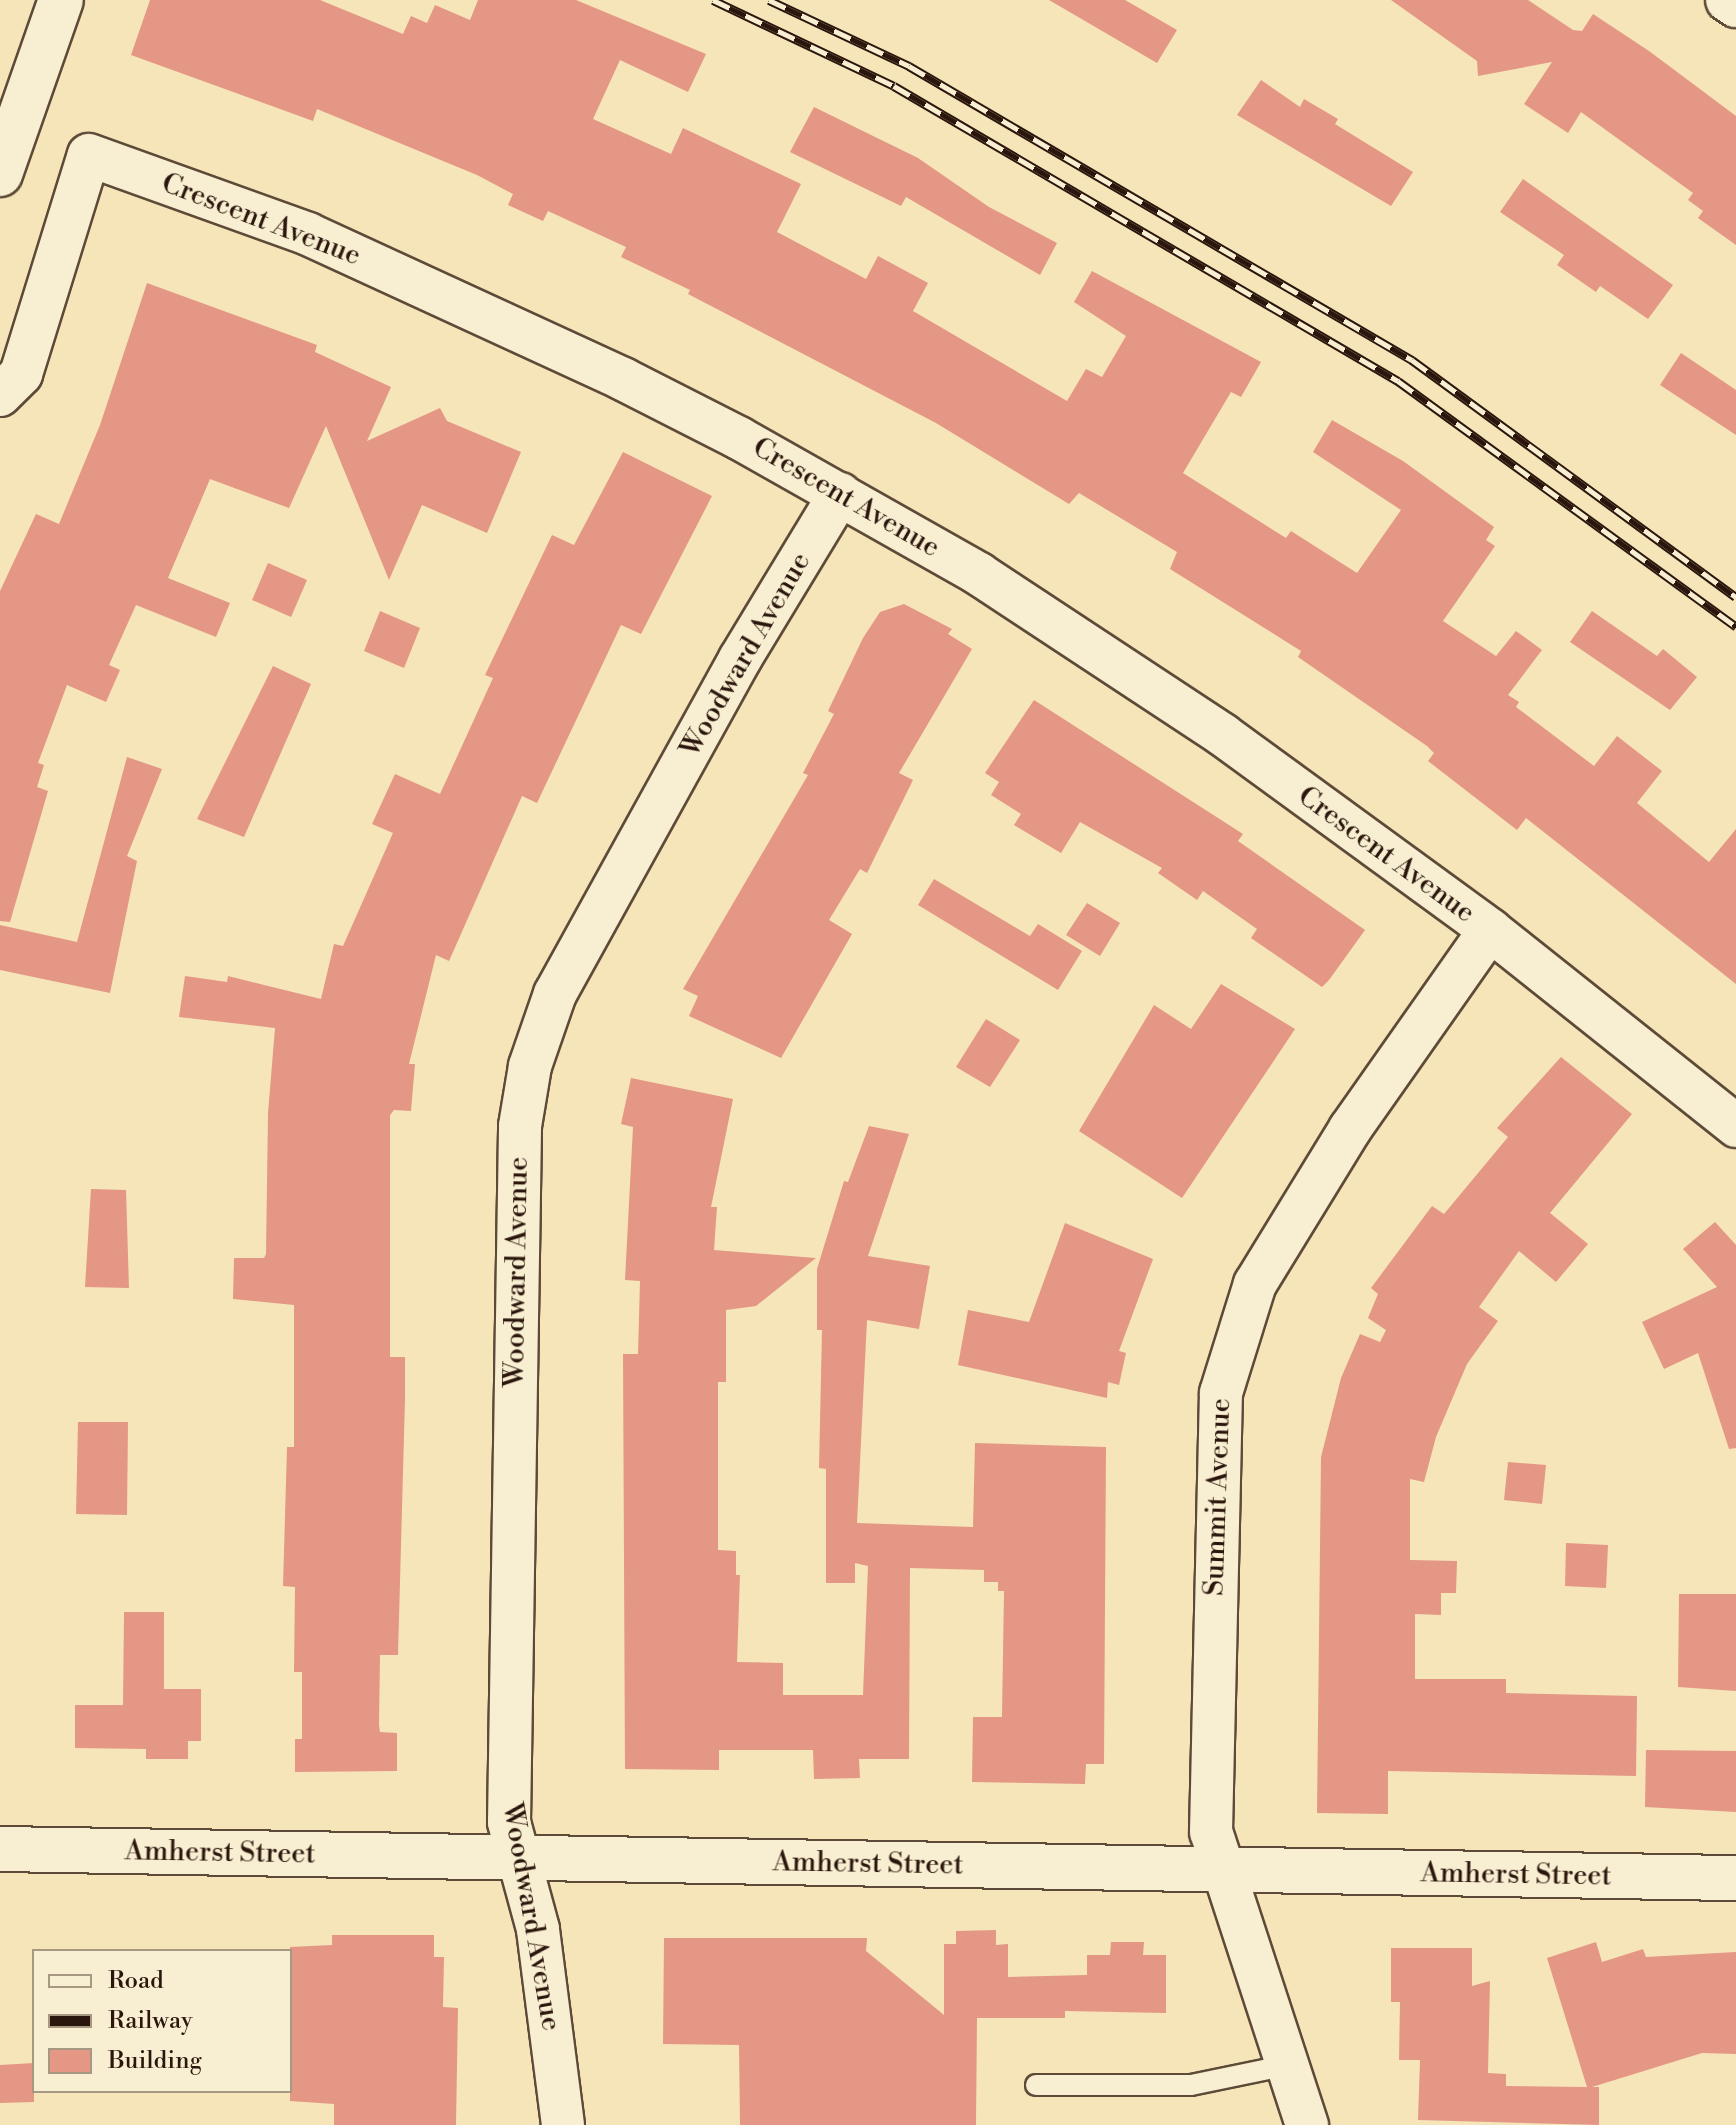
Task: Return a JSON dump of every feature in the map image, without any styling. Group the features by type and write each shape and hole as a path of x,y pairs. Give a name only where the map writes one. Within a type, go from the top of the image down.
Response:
{"street":[{"path":"0,174 61,0"},
{"path":"1727,0 1736,6"},
{"name":"Crescent Avenue","path":"0,395 21,374 89,155 308,234 623,379 840,494 1102,652 1490,930 1736,1126"},
{"name":"Woodward Avenue","path":"563,2125 538,1929 509,1822 514,1307 520,1126 530,1066 555,994 740,659 840,494"},
{"name":"Summit Avenue","path":"1307,2125 1211,1832 1221,1393 1233,1344 1255,1284 1350,1129 1490,930"},
{"name":"Amherst Street","path":"0,1849 1736,1878"}],"lane":[{"path":"1036,2085 1191,2085 1288,2065"}],"building":[{"path":"150,0 320,0 403,34 411,16 427,23 435,5 470,20 478,0 576,0 706,54 688,92 620,60 593,119 671,154 683,128 801,184 777,232 866,279 878,256 928,283 913,311 1067,401 1086,369 1102,377 1126,336 1074,302 1092,271 1261,362 1241,397 1231,392 1183,473 1286,538 1291,531 1357,573 1401,510 1313,452 1332,420 1403,461 1494,527 1486,540 1495,546 1443,621 1496,656 1516,631 1542,650 1508,695 1519,702 1516,707 1594,766 1617,736 1662,771 1637,803 1709,862 1736,829 1736,984 1526,818 1517,830 1428,761 1434,753 1427,746 1298,657 1301,651 1170,569 1177,552 1079,493 1069,504 936,423 688,294 690,290 621,257 626,247 548,211 543,221 508,205 513,194 477,175 317,109 313,121 131,55"},
{"path":"1049,0 1125,0 1177,30 1157,63"},
{"path":"1391,0 1528,0 1573,30 1582,31 1593,14 1649,51 1736,116 1736,245 1698,218 1703,211 1688,200 1693,193 1581,112 1568,133 1524,104 1552,62 1478,76 1477,61"},
{"path":"1261,80 1300,107 1304,99 1338,119 1335,124 1413,172 1391,206 1237,115"},
{"path":"814,107 918,158 989,207 1057,243 1040,275 906,197 901,206 790,152"},
{"path":"1523,179 1673,285 1648,319 1600,286 1596,292 1557,265 1564,255 1500,212"},
{"path":"147,283 317,345 315,352 391,387 367,441 440,408 447,421 521,452 487,533 422,505 389,580 326,426 289,508 210,479 168,578 230,603 216,637 136,605 109,665 120,670 106,702 67,685 38,763 44,765 37,787 48,791 10,922 0,921 0,591 36,514 59,524 100,425"},
{"path":"1681,353 1736,390 1736,435 1660,385"},
{"path":"623,452 712,496 641,634 621,625 537,803 522,796 449,961 436,955 409,1064 415,1064 411,1111 394,1110 390,1115 390,1357 405,1357 405,1399 398,1655 380,1655 379,1725 380,1732 397,1733 397,1771 295,1772 295,1739 302,1739 302,1672 294,1672 295,1587 283,1586 287,1447 294,1447 294,1305 233,1299 234,1258 264,1258 266,1254 268,1113 275,1028 179,1017 185,976 227,982 228,976 321,999 334,944 343,946 393,833 372,824 395,774 440,794 493,678 485,675 552,535 574,545"},
{"path":"268,563 307,580 291,617 252,600"},
{"path":"904,604 952,629 948,634 972,649 899,773 913,780 867,873 860,869 829,920 852,934 781,1058 689,1016 698,996 683,989 808,775 803,773 834,714 828,711 863,638 880,612"},
{"path":"380,611 420,628 404,668 364,651"},
{"path":"1592,611 1657,656 1663,649 1697,677 1670,710 1570,642"},
{"path":"273,666 311,684 244,837 197,819"},
{"path":"1034,700 1243,834 1238,841 1365,930 1329,980 1322,987 1251,938 1257,929 1203,891 1197,900 1158,873 1162,868 1080,822 1061,853 1014,825 1021,814 991,795 999,782 985,773"},
{"path":"127,757 162,769 127,856 137,861 110,993 0,970 0,925 77,942"},
{"path":"934,879 1030,936 1038,924 1082,951 1058,990 918,905"},
{"path":"1087,903 1120,923 1100,956 1066,935"},
{"path":"1221,984 1295,1029 1182,1198 1079,1131 1154,1005 1191,1029"},
{"path":"986,1019 1020,1040 990,1087 956,1067"},
{"path":"1561,1057 1632,1114 1550,1213 1588,1244 1556,1282 1519,1251 1479,1307 1498,1321 1467,1364 1436,1437 1424,1482 1410,1479 1410,1560 1457,1561 1456,1593 1441,1593 1441,1615 1415,1614 1415,1679 1506,1679 1506,1693 1637,1696 1636,1776 1388,1771 1388,1814 1317,1813 1321,1457 1341,1378 1360,1334 1380,1342 1386,1330 1368,1318 1378,1294 1371,1288 1432,1206 1444,1214 1508,1137 1497,1128"},
{"path":"631,1078 733,1099 711,1207 717,1207 714,1250 816,1258 756,1306 726,1310 726,1382 718,1382 718,1550 736,1551 736,1575 740,1575 737,1662 783,1663 783,1695 863,1695 868,1566 855,1563 855,1583 826,1583 826,1469 819,1468 822,1330 817,1330 817,1269 844,1181 848,1182 869,1126 909,1134 868,1256 930,1266 919,1329 867,1320 857,1523 973,1527 975,1443 1106,1447 1104,1764 1086,1764 1085,1784 972,1782 973,1717 1002,1717 1004,1591 998,1591 998,1582 984,1582 984,1570 910,1568 909,1759 859,1759 860,1778 814,1779 813,1750 719,1750 719,1770 625,1769 623,1354 638,1354 640,1281 625,1280 633,1127 621,1124"},
{"path":"91,1189 126,1190 129,1288 85,1287"},
{"path":"1715,1222 1736,1245 1736,1448 1729,1449 1698,1353 1664,1369 1642,1322 1717,1287 1683,1249"},
{"path":"1065,1223 1153,1259 1119,1351 1126,1353 1119,1385 1108,1382 1107,1398 958,1365 968,1310 1029,1322"},
{"path":"78,1422 128,1422 127,1515 76,1514"},
{"path":"1508,1462 1546,1465 1542,1504 1504,1500"},
{"path":"1566,1543 1608,1545 1606,1588 1565,1586"},
{"path":"1679,1594 1736,1594 1736,1691 1678,1687"},
{"path":"124,1612 164,1612 164,1689 201,1689 201,1741 188,1741 188,1759 146,1759 146,1749 75,1748 75,1705 123,1705"},
{"path":"1646,1750 1736,1751 1736,1812 1645,1807"},
{"path":"996,1930 996,1945 1008,1944 1008,1977 1087,1975 1087,1955 1110,1955 1111,1942 1144,1942 1143,1955 1166,1955 1166,2013 1065,2011 1065,2018 977,2018 976,2125 740,2125 739,2045 663,2044 664,1938 867,1938 866,1951 944,2015 944,1944 956,1944 956,1931"},
{"path":"332,1935 434,1935 434,1957 444,1957 443,2007 458,2008 456,2125 334,2125 334,2104 290,2101 290,1947 332,1945"},
{"path":"1596,1942 1602,1962 1643,1949 1646,1957 1736,1952 1736,2054 1702,2053 1592,2087 1599,2087 1599,2125 1418,2120 1420,2060 1399,2060 1400,2002 1391,2002 1391,1948 1472,1948 1472,1986 1490,1981 1488,2073 1506,2074 1506,2086 1587,2087 1547,1958"},
{"path":"32,2063 34,2102 0,2103 0,2065"}],"railway":[{"path":"713,0 894,86 1398,381 1736,627"},
{"path":"769,0 909,66 1412,360 1736,597"}]}
